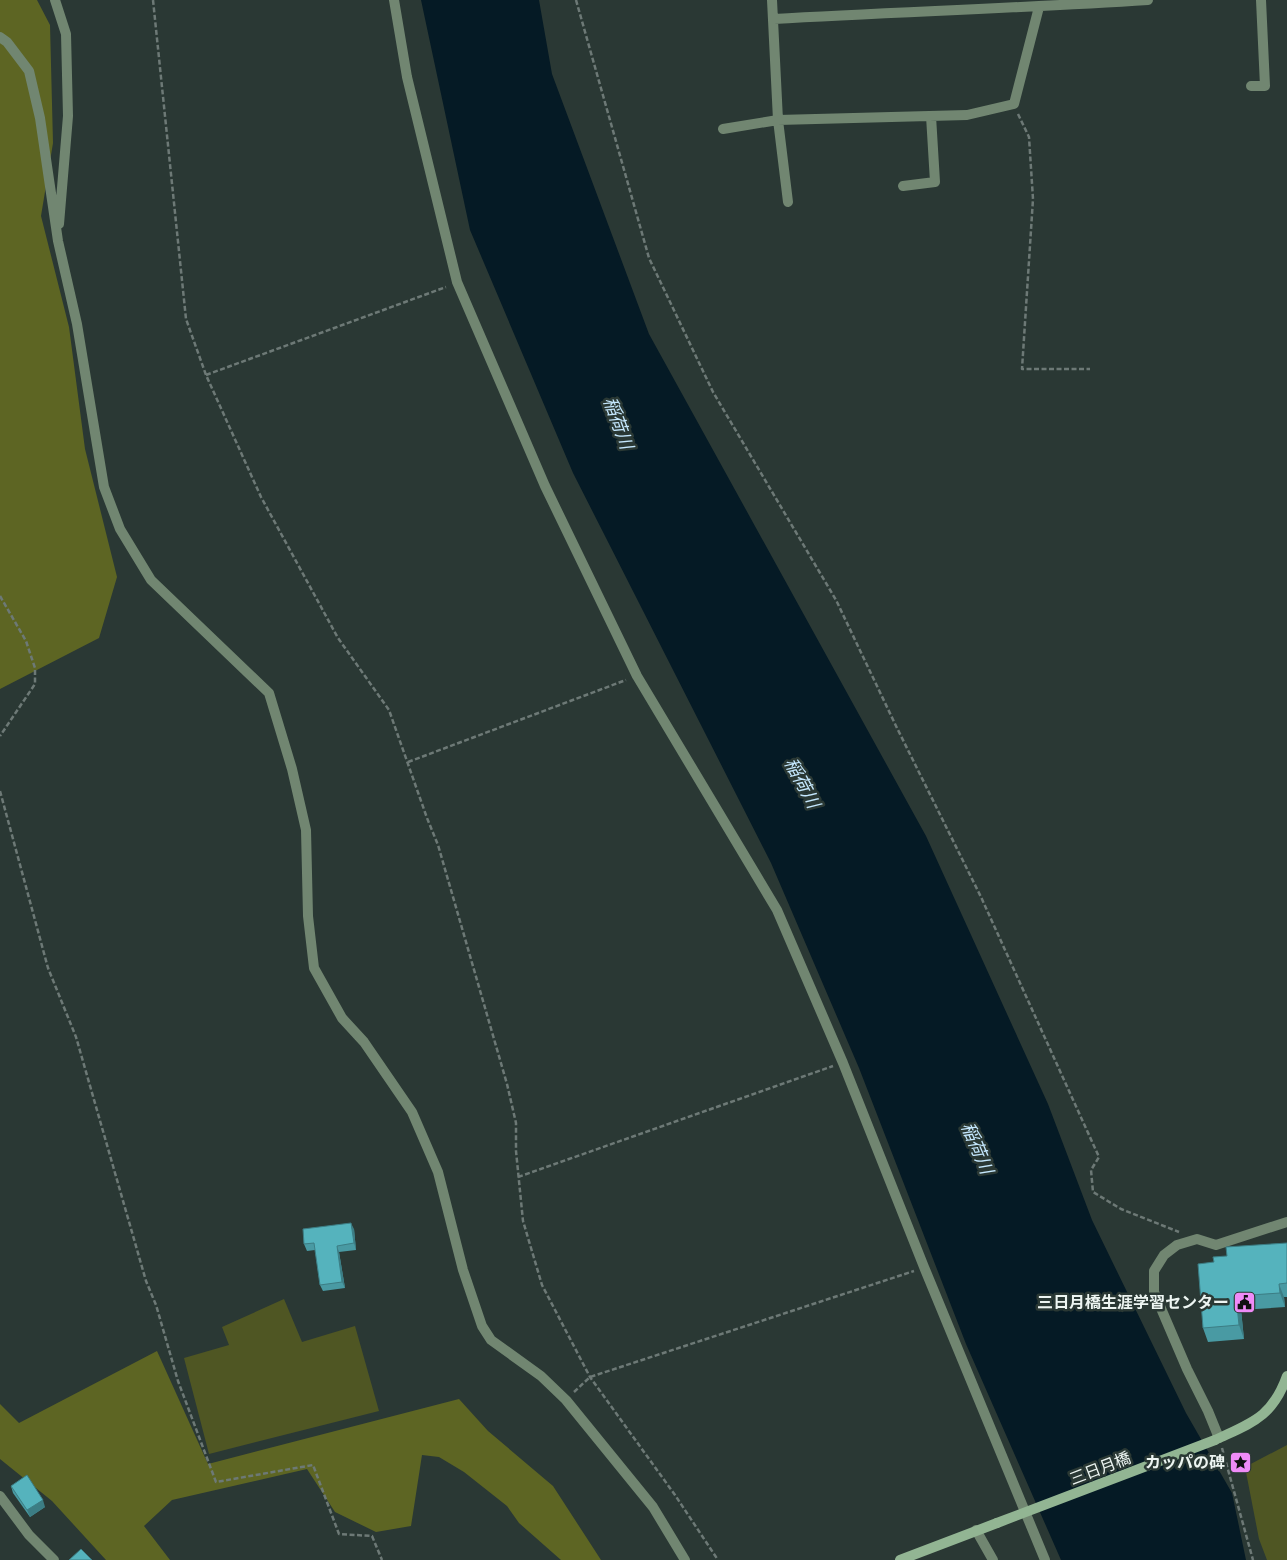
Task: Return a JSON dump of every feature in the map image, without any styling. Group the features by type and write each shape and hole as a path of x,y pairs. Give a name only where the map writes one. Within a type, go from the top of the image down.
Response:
{"street":[{"path":"55,0 66,34 68,116 58,241"},
{"path":"394,0 407,76 457,282 545,486 637,676 777,910 843,1062 924,1267 1045,1560"},
{"path":"772,0 778,120 788,202"},
{"path":"774,19 974,4 1039,7 1148,0"},
{"path":"1251,86 1265,86 1261,0"},
{"path":"723,129 778,120 967,115 1014,104 1039,7"},
{"path":"0,38 7,42 30,71 40,118 58,241 77,324 104,487 120,528 151,580 269,692 292,769 306,830 308,916 314,968 342,1018 364,1042 412,1112 438,1172 463,1270 482,1326 492,1340 541,1376 566,1400 653,1507 685,1560"},
{"path":"903,186 935,182 931,116"},
{"path":"1217,1439 1208,1411 1187,1369 1154,1292 1154,1271 1164,1255 1177,1245 1197,1239 1216,1245 1287,1222"},
{"name":"三日月橋","path":"900,1560 1217,1439 1256,1421 1279,1394 1287,1376"},
{"path":"0,1496 29,1535 54,1560"},
{"path":"976,1530 993,1560"}],"path":[{"path":"153,0 186,319 206,375 261,497 338,638 389,710 438,844 507,1084 516,1123 516,1151 523,1220 542,1285 590,1377 675,1495 718,1560"},
{"path":"576,0 649,258 713,392 836,600 981,897 1099,1157 1091,1170 1092,1192 1121,1209 1197,1239"},
{"path":"1014,104 1029,137 1033,199 1022,369 1090,369"},
{"path":"206,375 457,282"},
{"path":"0,596 26,640 35,668 35,684 0,736"},
{"path":"408,762 637,676"},
{"path":"0,791 48,968 76,1037 146,1280 156,1305 178,1381 216,1482 313,1465 339,1534 372,1536 382,1560"},
{"path":"518,1178 843,1062"},
{"path":"566,1400 590,1377 924,1267"},
{"path":"1217,1439 1253,1560"}],"green space":[{"path":"0,0 37,0 50,25 53,143 41,216 69,327 85,449 117,577 99,638 0,689"},
{"path":"284,1299 302,1342 355,1326 379,1411 209,1454 184,1358 229,1345 222,1327"},
{"path":"157,1351 208,1464 459,1399 488,1431 553,1486 601,1560 561,1560 519,1523 507,1506 464,1472 439,1457 422,1455 411,1526 376,1532 335,1512 307,1469 172,1500 144,1526 170,1560 106,1560 52,1501 0,1459 0,1404 19,1423"},
{"path":"1287,1445 1287,1560 1267,1560 1259,1539 1245,1467"}],"water":[{"name":"稲荷川","path":"421,0 539,0 552,74 649,334 926,836 1048,1104 1092,1220 1186,1413 1232,1493 1246,1560 1061,1560 966,1344 859,1068 771,863 573,473 470,230"}],"building":[{"path":"351,1223 354,1243 337,1246 342,1282 320,1285 314,1243 304,1244 303,1229"},
{"name":"三日月橋生涯学習センター","path":"1287,1243 1287,1283 1279,1284 1280,1293 1236,1296 1239,1325 1203,1328 1198,1264 1214,1262 1213,1257 1227,1256 1226,1247"},
{"path":"27,1475 43,1500 27,1510 11,1486"},
{"path":"81,1549 92,1560 69,1560"}],"place":[{"name":"三日月橋生涯学習センター","path":"1245,1302"},
{"name":"カッパの碑","path":"1241,1462"}]}
